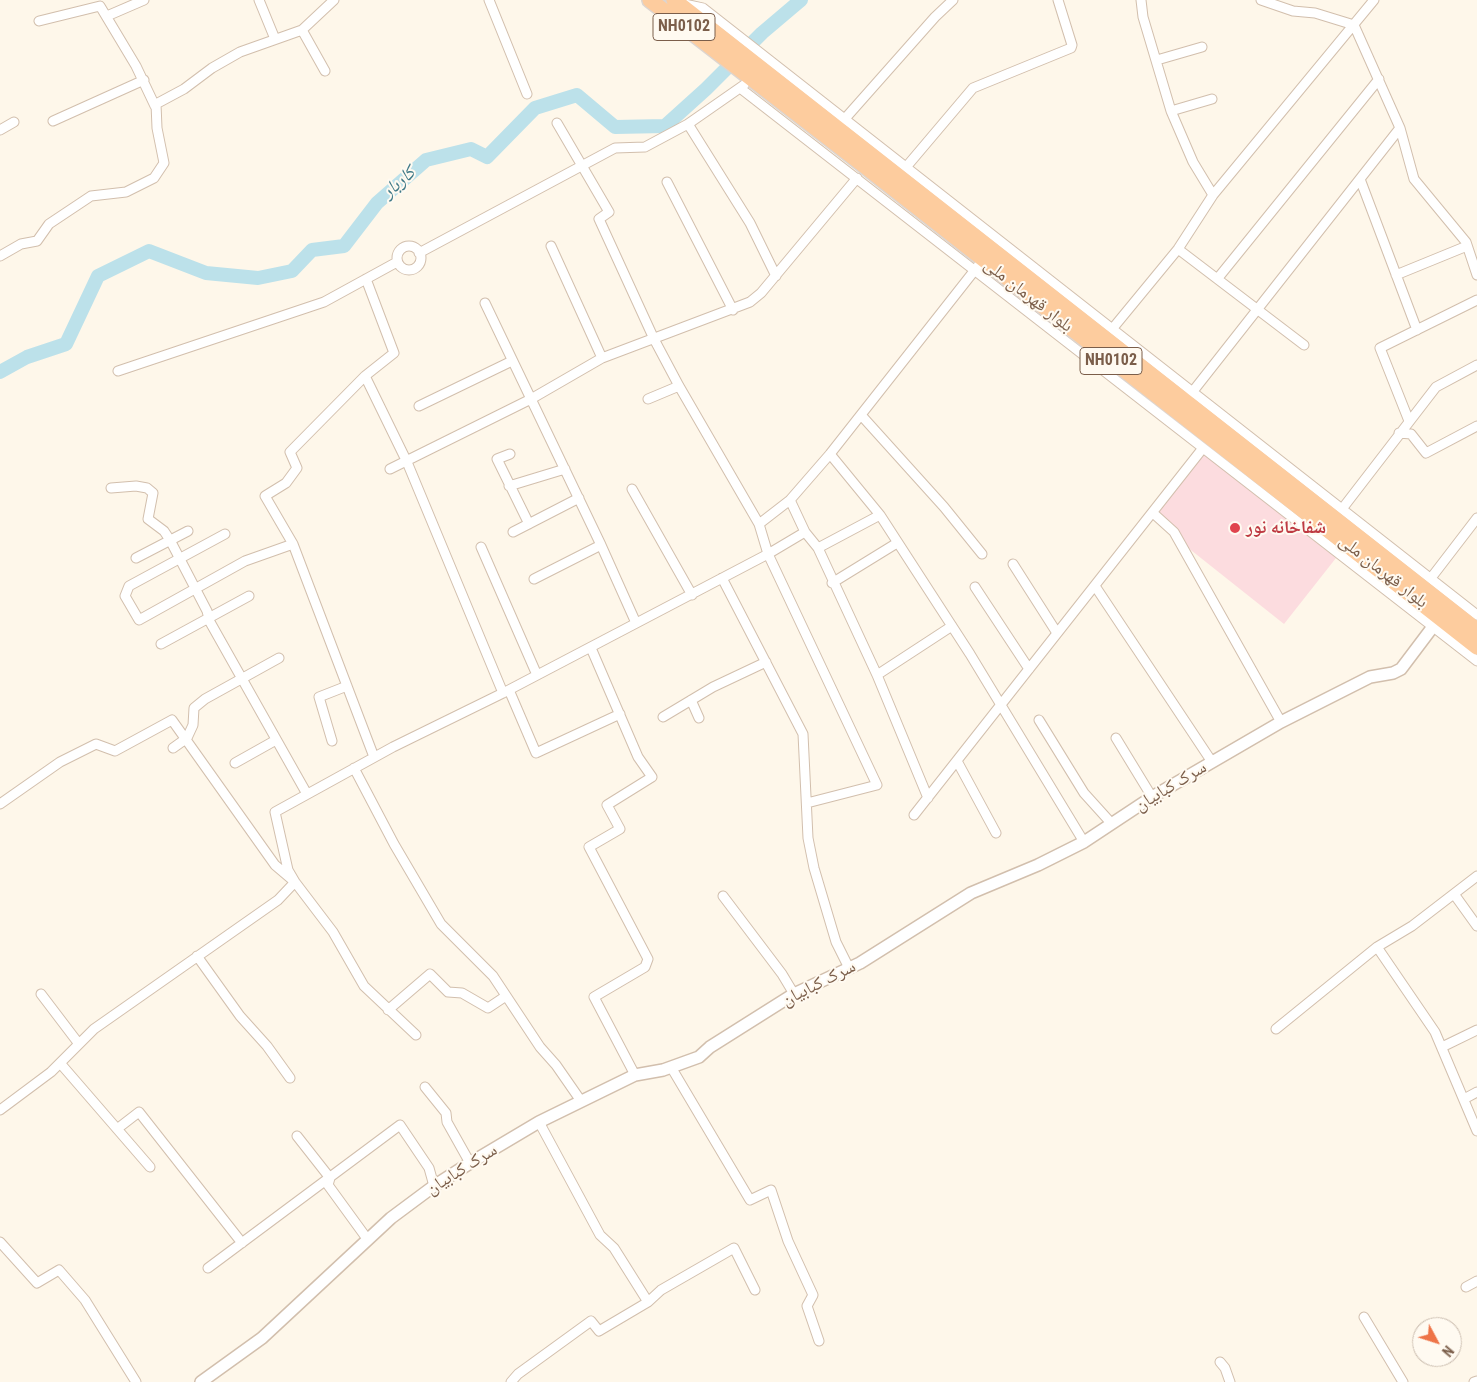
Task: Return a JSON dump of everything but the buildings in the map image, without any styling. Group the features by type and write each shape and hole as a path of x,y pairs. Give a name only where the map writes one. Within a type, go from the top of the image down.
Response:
{"highway":[{"name":"بلوار قهرمان ملی","path":"650,0 728,43"},
{"name":"بلوار قهرمان ملی","path":"675,1 728,43 752,72 983,260 1181,406 1477,647"},
{"name":"بلوار قهرمان ملی","path":"752,72 841,123 983,260"},
{"name":"بلوار قهرمان ملی","path":"1440,617 1477,630"}],"street":[{"path":"107,16 144,0"},
{"path":"259,0 275,39"},
{"path":"155,106 184,89 212,68 240,52 302,30 334,0"},
{"path":"490,0 527,94"},
{"path":"953,0 935,17 841,123 907,166 1113,328 1181,406 1203,448 1440,617 1477,661"},
{"path":"907,166 973,88 1071,48 1072,45 1058,0"},
{"path":"1141,0 1143,17 1171,111 1193,162 1212,195"},
{"path":"1261,0 1293,12 1315,14 1354,25 1400,128 1414,179 1467,246 1477,275"},
{"path":"1113,328 1178,249 1212,195 1374,0"},
{"path":"0,256 21,244 37,241 49,224 91,196 126,192 154,178 164,163 155,106 144,80 100,6 39,21"},
{"path":"302,30 326,71"},
{"path":"728,43 752,72 857,178 983,260 1181,406 1342,509 1477,615"},
{"path":"1157,60 1202,47"},
{"path":"419,253 615,148 645,147 688,124 752,72"},
{"path":"1218,278 1379,79"},
{"path":"53,121 144,80"},
{"path":"1171,111 1212,99"},
{"path":"0,130 14,122"},
{"path":"557,122 609,212 599,219 654,339 678,386 759,524 768,554 877,784 807,803"},
{"path":"688,124 750,223 776,276"},
{"path":"1181,406 1400,128"},
{"path":"390,469 531,399 602,358 750,302 776,276 857,178"},
{"path":"1360,179 1417,330"},
{"path":"667,182 733,310"},
{"path":"410,246 419,253 419,264 413,269 402,268 397,262 397,254 403,248 410,246"},
{"path":"551,246 602,358"},
{"path":"1396,275 1467,246"},
{"path":"1178,249 1304,345"},
{"path":"759,524 790,500 830,454 983,260"},
{"path":"118,371 324,302 397,262"},
{"path":"366,279 394,353 365,376 290,452 297,468 286,483 266,496 293,544 374,757"},
{"path":"1409,421 1380,348 1477,300"},
{"path":"485,303 579,498 636,623"},
{"path":"419,406 512,361"},
{"path":"1342,509 1436,387 1477,365"},
{"path":"365,376 407,462 506,691 536,753 620,714"},
{"path":"648,400 678,386"},
{"path":"861,415 944,506 982,554"},
{"path":"1399,433 1411,434 1426,453 1477,426"},
{"path":"914,816 1203,448"},
{"path":"510,454 497,459 529,524"},
{"path":"830,454 880,515 952,626 1084,842"},
{"path":"509,486 565,469"},
{"path":"111,488 136,486 147,488 153,493 148,519 164,531 170,540 209,618 307,794"},
{"path":"632,489 692,594"},
{"path":"513,532 579,498"},
{"path":"790,500 805,532 818,548 832,583 877,675 928,798"},
{"path":"1153,513 1174,532 1281,722"},
{"path":"818,548 880,515"},
{"path":"1431,578 1477,518"},
{"path":"136,558 188,531"},
{"path":"416,1035 364,986 333,932 295,882 288,870 275,812 374,757 591,648 768,554 805,532"},
{"path":"225,534 129,586 125,596 138,620 245,561 293,544"},
{"path":"832,583 897,543"},
{"path":"534,579 601,545"},
{"path":"481,547 537,675"},
{"path":"1013,564 1057,633"},
{"path":"722,578 803,734 808,838 814,868 836,942 849,968"},
{"path":"1095,586 1212,762"},
{"path":"975,587 1029,669"},
{"path":"161,644 248,596"},
{"name":"سرک کبابیان","path":"201,1382 262,1338 391,1218 434,1186 470,1163 540,1122 635,1075 671,1067 699,1057 710,1047 794,994 849,968 971,892 1038,865 1084,842 1152,797 1281,722 1362,680 1401,669 1440,617"},
{"path":"877,675 952,626"},
{"path":"591,648 638,757 652,777 607,805 620,829 589,847 648,960 645,968 594,997 635,1075"},
{"path":"173,748 187,738 192,725 194,708 205,699 279,658"},
{"path":"664,717 690,700 766,662"},
{"path":"332,741 319,697 346,686"},
{"path":"690,700 699,718"},
{"path":"0,804 60,762 96,744 115,751 172,720 187,738 211,778 275,865 295,882"},
{"path":"1039,720 1084,793 1112,824"},
{"path":"1116,738 1152,797"},
{"path":"235,763 276,740"},
{"path":"957,761 996,833"},
{"path":"354,768 394,844 441,924 493,976 540,1047 556,1064 581,1101"},
{"path":"1276,1029 1377,947 1412,926 1477,876"},
{"path":"0,1110 60,1063 94,1029 278,900 295,882"},
{"path":"1454,894 1477,926"},
{"path":"723,896 782,974 794,994"},
{"path":"1377,947 1435,1032 1477,1131"},
{"path":"197,956 240,1016 267,1046 290,1078"},
{"path":"388,1010 430,974 448,992 462,993 488,1008 506,996"},
{"path":"41,994 79,1044"},
{"path":"1442,1047 1477,1030"},
{"path":"60,1063 150,1167"},
{"path":"671,1067 750,1200 771,1190 788,1241 813,1294 807,1306 819,1342"},
{"path":"425,1087 446,1113 448,1122 470,1163"},
{"path":"1464,1099 1477,1092"},
{"path":"117,1129 139,1112 242,1243"},
{"path":"540,1122 600,1235 614,1248 648,1302"},
{"path":"208,1268 400,1125 429,1168 434,1186"},
{"path":"297,1136 330,1178"},
{"path":"330,1178 328,1185 368,1240"},
{"path":"0,1242 37,1283 59,1270 84,1300 136,1382"},
{"path":"510,1382 518,1374 591,1321 599,1331 648,1302 661,1290 734,1248 755,1290"},
{"path":"1466,1287 1477,1281"},
{"path":"1364,1317 1403,1382"},
{"path":"1220,1362 1225,1368 1230,1382"}],"shaded area":[{"name":"شفاخانه نور","path":"1204,454 1336,558 1284,624 1182,543 1158,513"}],"waterway":[{"name":"کاربار","path":"0,372 27,357 66,344 98,276 149,251 206,273 258,278 292,271 312,250 344,246 377,203 426,160 471,149 487,157 535,108 577,95 615,127 665,126 706,89 762,33 801,0"}],"place":[{"name":"شفاخانه نور","path":"1235,528"}]}
